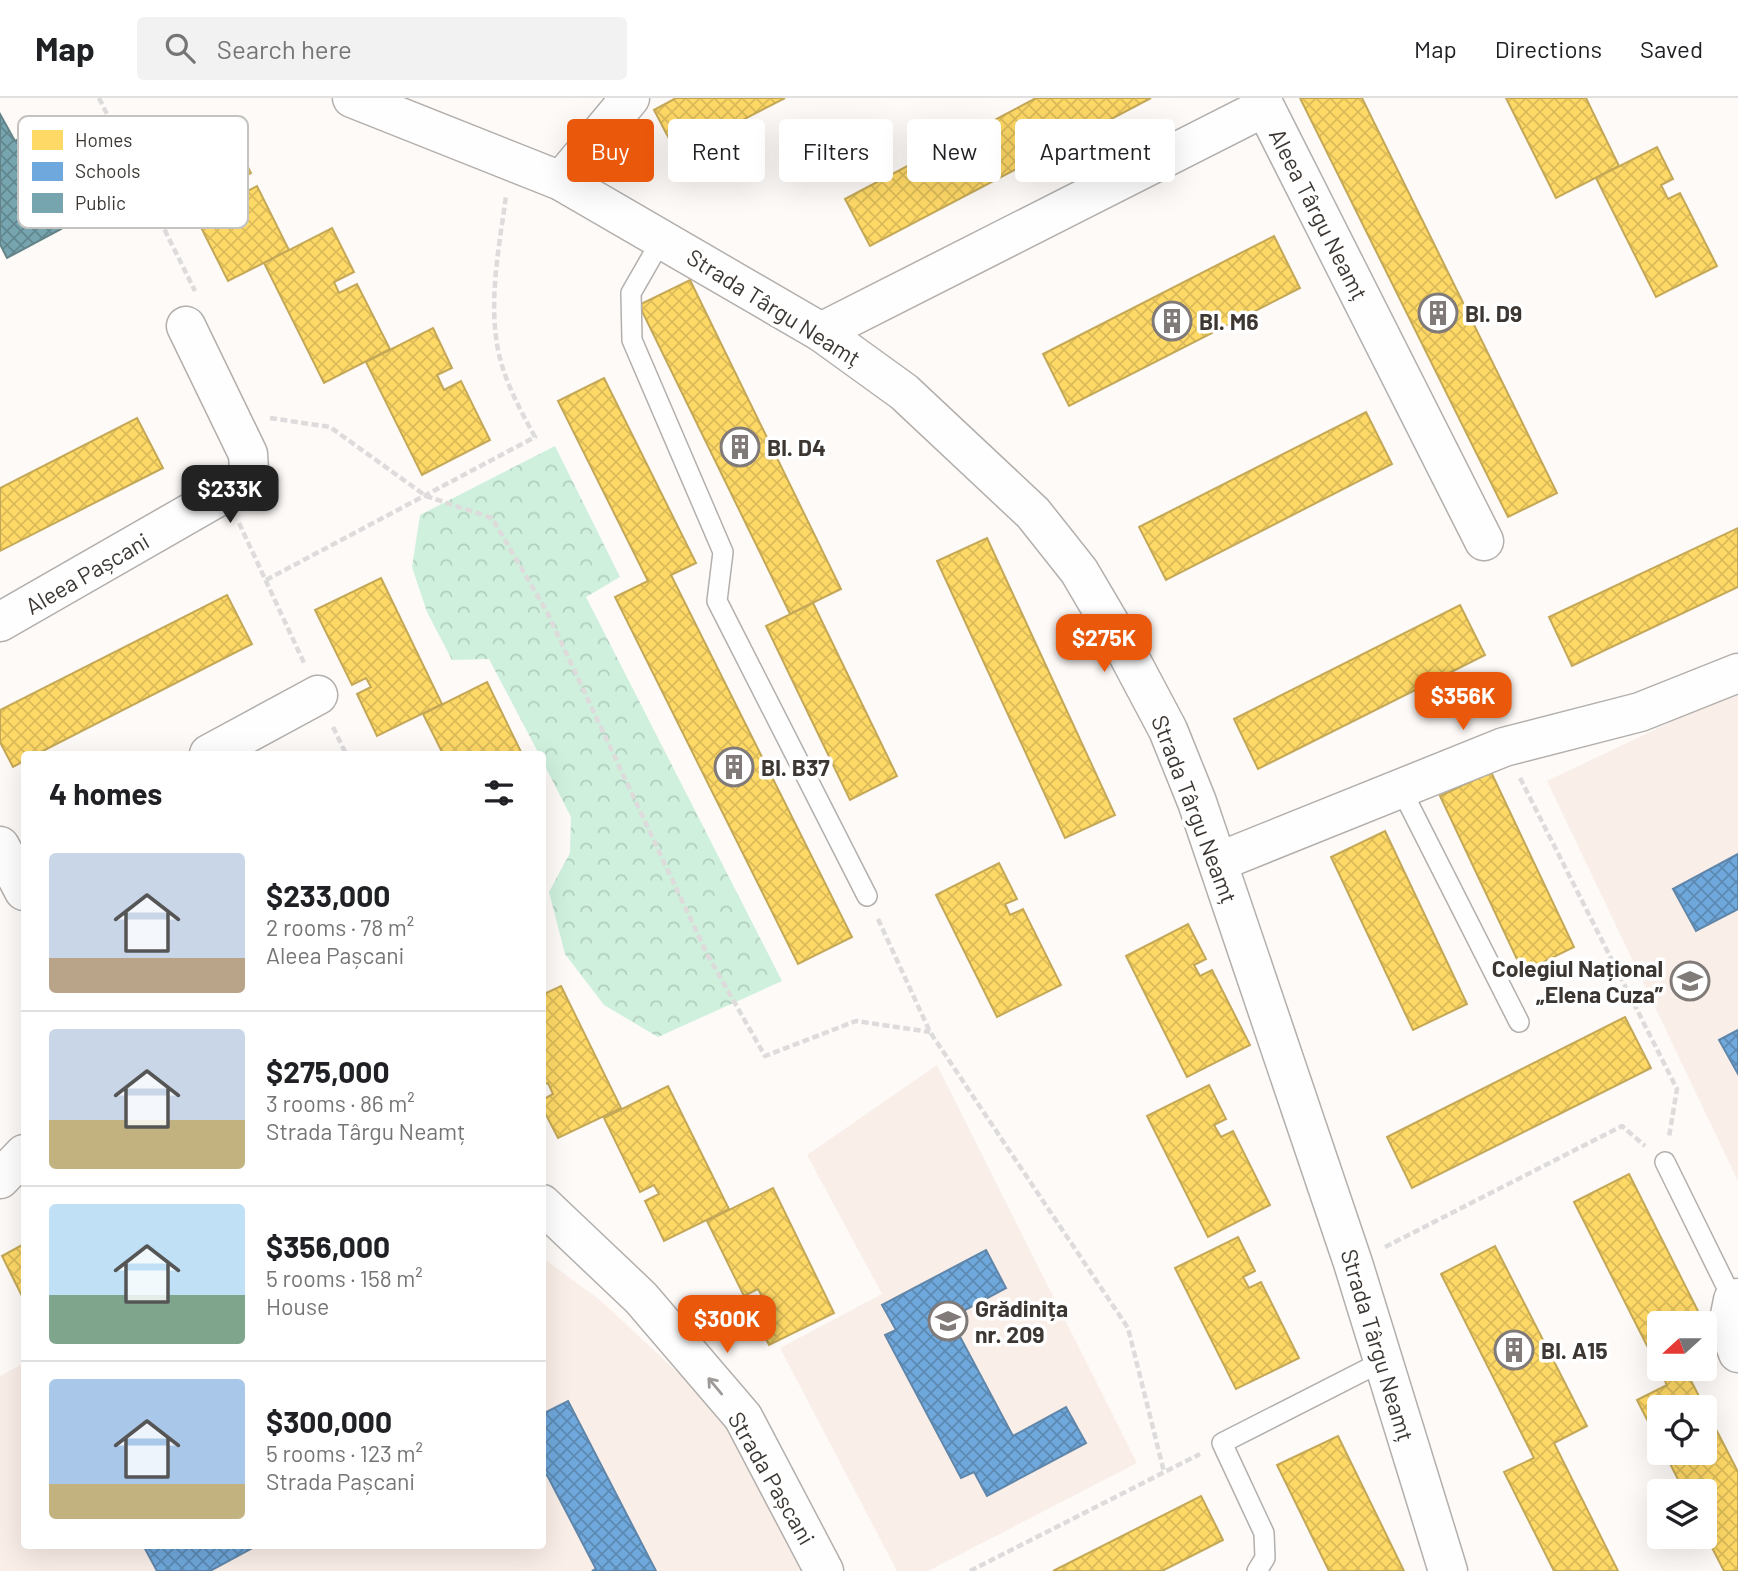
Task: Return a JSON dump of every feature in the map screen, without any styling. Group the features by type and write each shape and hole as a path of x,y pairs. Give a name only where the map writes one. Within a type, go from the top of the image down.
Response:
{"street":[{"name":"Strada Târgu Neamț","path":"352,98 561,181 821,332 904,392 974,454 1033,513 1079,572 1125,649 1168,730 1218,862 1353,1263 1448,1571"},
{"path":"561,181 630,98"},
{"name":"Aleea Târgu Neamț","path":"821,332 1265,107 1484,541"},
{"name":"Aleea Pașcani","path":"0,622 244,482 249,470 248,454 186,326"},
{"path":"1218,862 1504,747 1640,712 1738,673"},
{"path":"215,751 318,695"},
{"name":"Strada Pașcani","path":"546,1208 641,1298 743,1417 824,1571"},
{"path":"1736,1299 1728,1325 1738,1353"}],"lane":[{"name":"Strada Târgu Neamț","path":"662,239 631,293 632,340 723,552 717,601 867,896"},
{"path":"1401,789 1519,1022"},
{"path":"1665,1162 1736,1299"},
{"path":"1257,1571 1265,1558 1264,1533 1222,1443 1383,1360"}],"path":[{"path":"266,580 535,437 510,392 495,337 496,286 511,159"},
{"path":"258,416 330,427 426,496 492,518 547,612 707,954 765,1056 856,1021 930,1032"},
{"path":"1353,1263 1622,1126 1665,1162 1678,1089 1504,747"},
{"path":"867,896 930,1032 1128,1328 1164,1472"},
{"path":"970,1571 1222,1443"}],"shaded area":[{"name":"Colegiul Național „Elena Cuza”","path":"1738,690 1738,1181 1547,781"},
{"name":"Grădinița nr. 209","path":"937,1065 1137,1463 928,1571 897,1571 780,1348 882,1294 807,1155"},
{"path":"546,1260 600,1300 729,1420 806,1571 0,1571 0,1376 21,1365 21,1549 546,1549"}],"green space":[{"path":"555,446 620,577 586,597 782,981 658,1037 604,1005 565,954 549,892 570,853 571,817 546,768 546,751 537,751 489,659 452,660 427,612 412,567 420,515"}],"building: Homes":[{"path":"676,98 785,98 744,119 668,119 668,137 654,110"},
{"path":"1036,98 1151,98 1111,119 1015,119 1015,170 1001,177 1001,119 996,119"},
{"name":"Bl. D9","path":"1300,98 1362,98 1557,493 1508,517"},
{"path":"1506,98 1586,98 1619,166 1556,198"},
{"path":"1657,147 1673,179 1661,185 1668,199 1680,193 1717,266 1656,297 1596,178"},
{"path":"907,166 907,182 992,182 870,246 845,199 877,182 893,182 893,174"},
{"path":"257,186 289,250 228,281 201,228 248,228 248,191"},
{"path":"332,228 354,272 334,282 339,293 357,284 390,349 324,383 264,263"},
{"name":"Bl. M6","path":"1274,236 1300,288 1069,406 1043,354"},
{"name":"Bl. D4","path":"690,280 841,589 790,614 639,305"},
{"path":"433,328 452,368 437,375 444,390 461,381 490,440 422,475 366,362"},
{"name":"Bl. B37","path":"604,378 696,563 671,575 852,937 798,964 615,597 648,581 558,401"},
{"path":"1366,412 1392,464 1166,580 1139,527"},
{"path":"137,418 163,468 0,551 0,488"},
{"path":"1738,528 1738,587 1572,666 1549,617"},
{"path":"987,538 1115,815 1065,838 937,561"},
{"path":"381,578 442,704 377,736 357,694 371,687 366,678 352,685 315,610"},
{"path":"227,595 252,644 43,751 21,751 21,763 13,767 0,742 0,710"},
{"path":"813,603 897,776 850,800 766,626"},
{"path":"1460,605 1485,655 1258,769 1234,719"},
{"path":"487,682 521,751 442,751 423,714"},
{"path":"1491,772 1574,947 1523,972 1440,796"},
{"path":"1385,831 1467,1004 1413,1030 1331,857"},
{"path":"999,863 1017,899 1005,904 1010,915 1023,909 1061,985 997,1017 936,895"},
{"path":"1188,924 1206,959 1194,965 1200,976 1212,970 1250,1045 1187,1077 1126,956"},
{"path":"561,986 621,1108 558,1138 546,1115 546,1098 553,1094 546,1084 546,993"},
{"path":"1625,1017 1651,1068 1412,1188 1387,1137"},
{"path":"1209,1085 1226,1119 1214,1125 1221,1137 1233,1131 1270,1205 1208,1237 1147,1116"},
{"path":"668,1086 729,1209 664,1241 645,1201 659,1194 654,1185 640,1192 604,1118"},
{"path":"1629,1174 1698,1311 1647,1311 1647,1346 1574,1202"},
{"path":"773,1188 834,1313 769,1345 749,1305 763,1298 758,1289 744,1296 707,1221"},
{"path":"1238,1237 1255,1271 1243,1277 1249,1288 1261,1282 1299,1358 1236,1389 1175,1268"},
{"path":"21,1246 21,1294 2,1256"},
{"name":"Bl. A15","path":"1495,1246 1587,1426 1554,1443 1618,1571 1554,1571 1504,1472 1534,1458 1441,1274"},
{"path":"1665,1381 1691,1381 1698,1395 1647,1395 1667,1385"},
{"path":"1647,1395 1647,1420 1637,1400"},
{"path":"1717,1431 1738,1472 1738,1571 1724,1571 1713,1549 1717,1549 1717,1479 1678,1479 1671,1465 1717,1465"},
{"path":"1338,1436 1404,1571 1329,1571 1277,1465"},
{"path":"1201,1496 1223,1540 1162,1571 1053,1571"}],"building: Schools":[{"path":"1738,854 1738,909 1696,931 1673,889"},
{"path":"1738,1030 1738,1074 1719,1040"},
{"path":"986,1250 1006,1288 950,1318 1013,1436 1066,1407 1086,1443 987,1496 974,1472 961,1478 885,1335 896,1330 882,1305"},
{"path":"568,1401 656,1571 592,1571 596,1569 546,1475 546,1412"},
{"path":"145,1549 251,1549 210,1571 157,1571"}],"building: Public":[{"path":"0,114 15,141 18,139 18,228 61,229 7,258 0,244"}],"place":[{"name":"Bl. D9","path":"1438,313"},
{"name":"Bl. M6","path":"1172,321"},
{"name":"Bl. D4","path":"740,447"},
{"name":"Bl. B37","path":"734,767"},
{"name":"Colegiul Național „Elena Cuza”","path":"1690,981"},
{"name":"Grădinița nr. 209","path":"948,1321"},
{"name":"Bl. A15","path":"1514,1350"}]}
